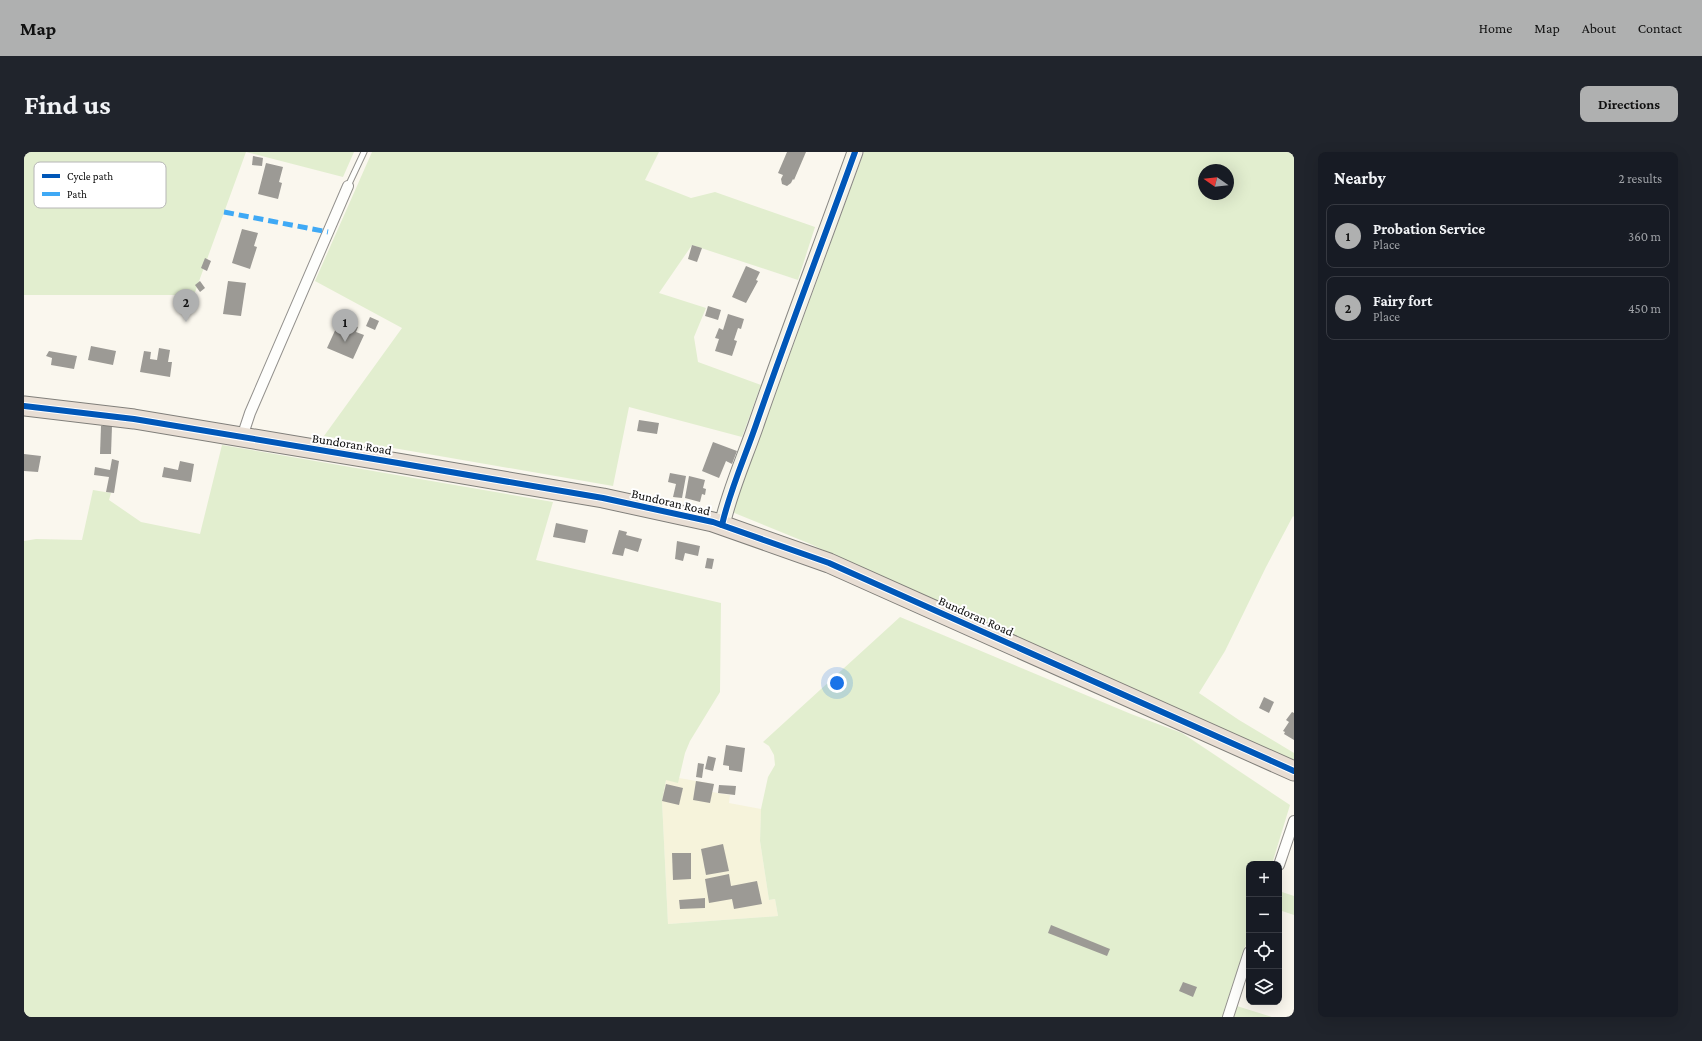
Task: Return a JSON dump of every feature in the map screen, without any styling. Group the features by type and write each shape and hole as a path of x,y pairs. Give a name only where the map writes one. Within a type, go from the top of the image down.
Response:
{"highway":[{"name":"Bundoran Road","path":"24,406 134,419 603,498 722,525 829,563 1294,771"}],"street":[{"path":"722,525 727,501 855,152"},
{"path":"242,437 250,413 348,186"},
{"path":"1280,861 1294,822"},
{"path":"1228,1017 1246,961"}],"lane":[{"path":"348,186 364,152"}],"shaded area":[{"path":"679,778 714,784 712,792 730,795 729,803 761,809 760,841 769,900 775,899 778,916 668,924 662,801 666,780"}],"green space":[{"path":"24,152 246,152 194,295 24,295"},
{"path":"246,152 354,152 343,177"},
{"path":"372,152 659,152 645,180 691,198 715,192 815,227 798,280 692,245 659,293 706,308 694,337 698,362 761,385 742,437 629,407 613,486 324,436 402,328 315,281"},
{"path":"864,152 1294,152 1294,517 1293,516 1266,567 1225,651 1199,693 1239,720 1294,753 1294,761 808,543 732,512"},
{"path":"222,445 553,502 536,560 721,603 720,692 690,741 685,753 678,783 666,780 662,801 668,924 778,916 775,899 769,900 760,841 761,809 768,777 775,765 774,755 769,746 763,742 900,617 1131,714 1182,733 1290,805 1273,861 1246,861 1246,944 1222,1017 24,1017 24,541 36,539 82,540 93,490 111,493 109,500 141,522 200,534"},
{"path":"1282,892 1294,896 1294,915 1282,911"},
{"path":"1237,1006 1240,1007 1272,1017 1234,1017"}],"building":[{"path":"787,152 806,152 794,180 793,179 787,186 782,184 781,179 783,175 778,173"},
{"path":"253,156 263,158 262,166 252,165"},
{"path":"266,163 283,167 279,182 282,183 278,199 258,194"},
{"path":"242,229 258,233 254,246 257,247 250,269 232,263"},
{"path":"692,245 702,248 697,262 688,259"},
{"path":"205,258 211,261 207,271 201,268"},
{"path":"746,266 760,272 756,280 758,281 746,303 732,297"},
{"path":"200,281 205,288 200,292 195,285"},
{"path":"228,281 246,283 241,316 223,314"},
{"path":"708,306 721,310 718,320 705,316"},
{"path":"728,314 744,319 741,329 738,328 734,340 737,341 732,356 715,351 719,339 715,338 719,328 723,330"},
{"path":"370,317 379,321 375,330 366,326"},
{"path":"347,323 358,327 356,332 364,335 353,359 327,348 338,324 345,327"},
{"path":"91,346 116,351 113,365 88,360"},
{"path":"159,348 170,350 168,362 172,362 170,377 140,372 144,351 151,352 150,359 157,360"},
{"path":"49,351 77,356 74,369 51,365 52,358 46,356"},
{"path":"639,420 659,423 657,434 637,431"},
{"path":"101,426 112,426 111,454 100,454"},
{"path":"713,442 737,451 732,464 726,461 719,478 702,471"},
{"path":"24,454 41,456 38,472 24,471"},
{"path":"112,459 119,461 114,493 106,492 109,477 94,475 95,467 110,470"},
{"path":"180,461 194,464 191,482 162,477 164,467 178,470"},
{"path":"670,473 686,476 682,498 673,497 676,484 668,482"},
{"path":"689,476 705,480 703,488 706,489 705,495 702,494 700,502 685,498"},
{"path":"556,523 588,530 585,543 553,537"},
{"path":"619,530 627,532 626,535 642,539 638,552 625,548 623,556 612,554"},
{"path":"677,541 700,546 698,556 685,553 683,561 675,559"},
{"path":"707,558 714,559 712,569 705,568"},
{"path":"1264,697 1274,702 1269,713 1259,708"},
{"path":"1292,712 1294,713 1294,740 1284,734 1285,732 1283,731 1289,722 1286,720"},
{"path":"726,745 745,748 742,772 729,770 729,766 723,765"},
{"path":"708,756 716,758 713,771 705,769"},
{"path":"698,763 704,764 702,778 696,777"},
{"path":"696,781 714,784 710,803 693,800"},
{"path":"666,784 683,788 679,805 662,801"},
{"path":"719,785 736,786 735,795 718,793"},
{"path":"723,844 729,871 706,875 701,849"},
{"path":"672,853 691,853 691,879 673,880"},
{"path":"729,874 731,886 757,881 762,904 734,909 732,899 709,903 705,879"},
{"path":"705,898 705,908 680,909 679,900"},
{"path":"1051,925 1110,949 1107,956 1048,933"},
{"path":"1183,982 1197,987 1193,997 1179,991"}],"marked path":[{"path":"224,212 328,232"}],"cycle path":[{"path":"722,525 734,485 855,152"},
{"path":"24,406 134,419 398,463 603,498 713,522 829,563 1294,771"}],"place":[{"name":"Fairy fort","path":"186,322"},
{"name":"Probation Service","path":"345,342"}]}
